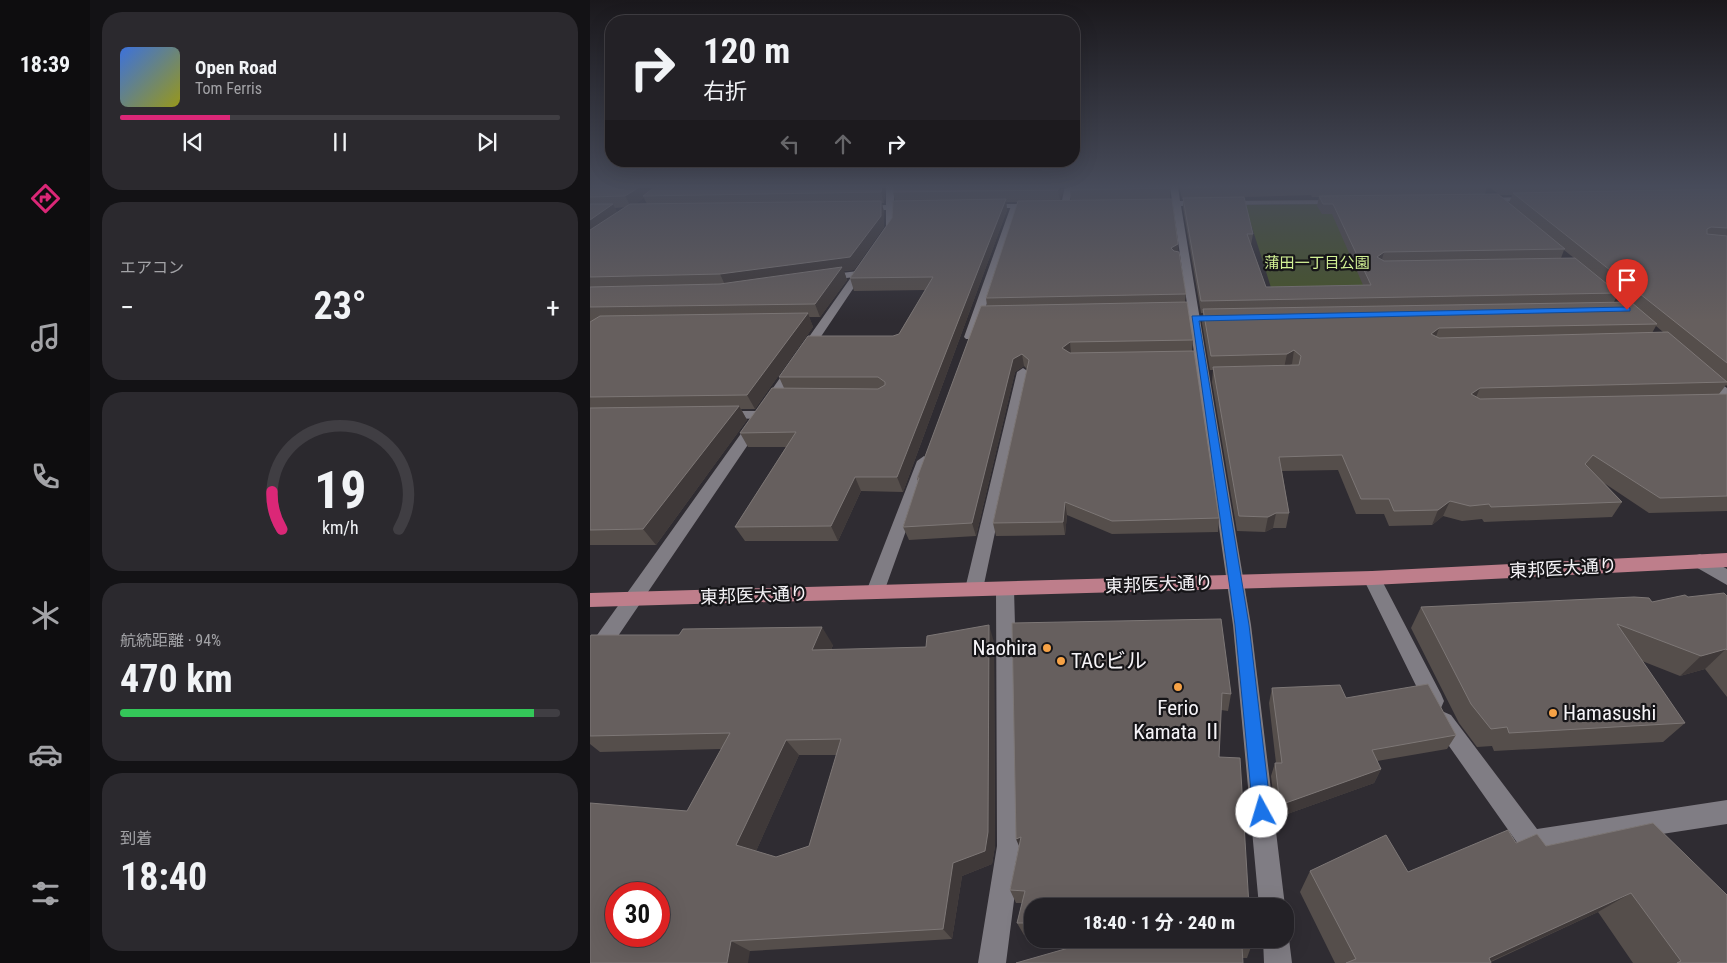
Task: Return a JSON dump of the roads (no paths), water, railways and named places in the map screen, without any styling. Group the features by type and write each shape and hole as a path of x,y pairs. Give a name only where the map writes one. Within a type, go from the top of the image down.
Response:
{"main road":[{"name":"東邦医大通り","path":"590,600 1372,578 1727,560"}],"street":[{"path":"590,661 774,397 820,322 858,274 888,231"},
{"path":"966,348 983,312 1008,231"},
{"path":"1179,231 1182,258 1194,314 1196,358 1209,375 1236,582 1271,898"},
{"path":"811,280 858,274"},
{"path":"974,589 1023,372"},
{"path":"1700,372 1724,400"},
{"path":"774,397 794,397"},
{"path":"714,415 762,414"},
{"path":"875,592 927,452"},
{"path":"1700,561 1727,578"},
{"path":"1372,578 1449,731 1532,842 1727,812"},
{"path":"992,963 1009,846 1005,589"},
{"path":"1277,948 1278,963"}],"place":[{"name":"Naohira","path":"1047,648"},
{"name":"TACビル","path":"1061,661"},
{"name":"Ferio Kamata Ⅱ","path":"1178,687"},
{"name":"Hamasushi","path":"1553,713"}],"park label":[{"name":"蒲田一丁目公園","path":"1317,263"}]}
